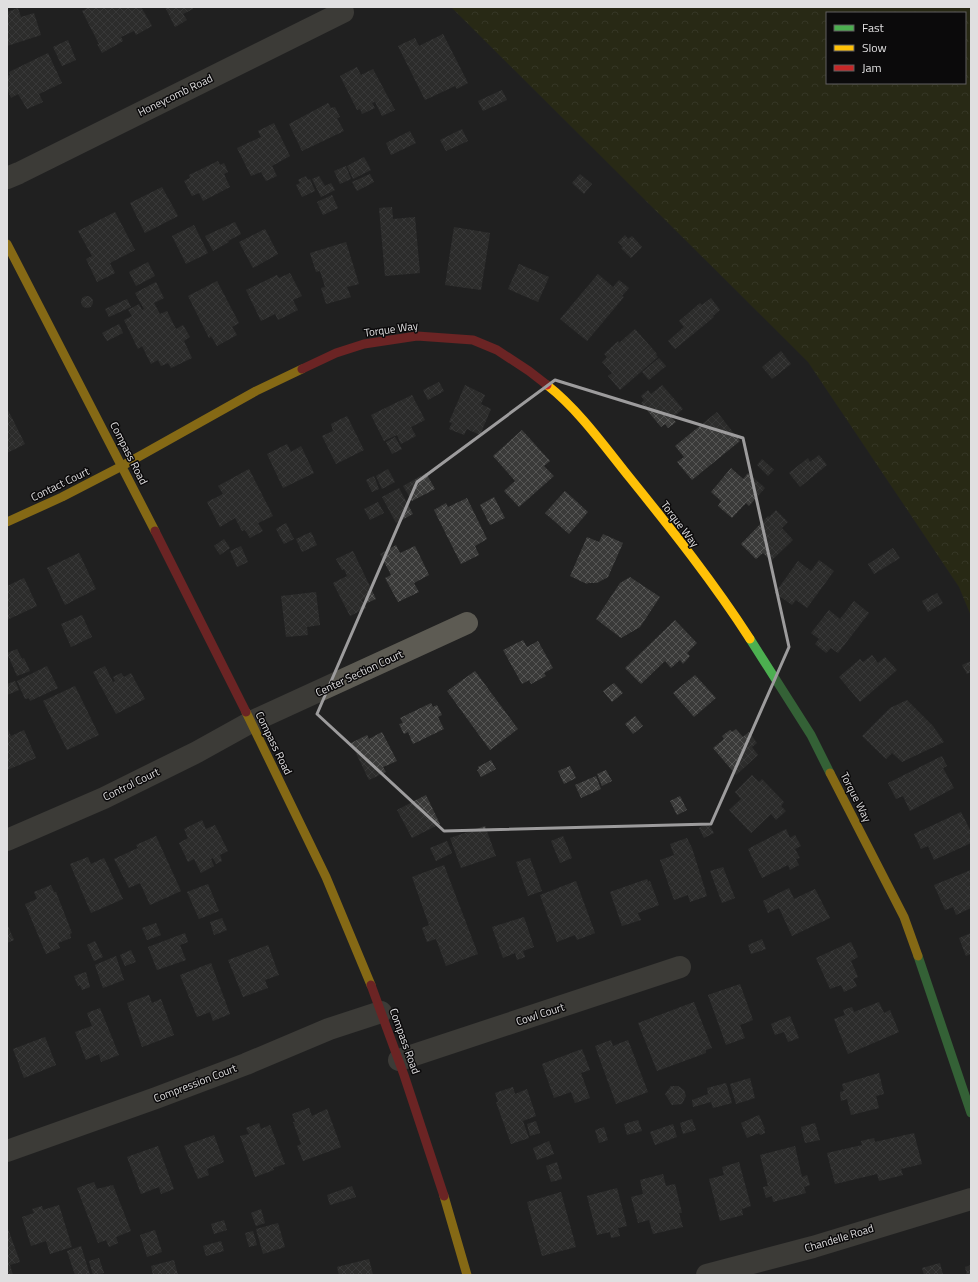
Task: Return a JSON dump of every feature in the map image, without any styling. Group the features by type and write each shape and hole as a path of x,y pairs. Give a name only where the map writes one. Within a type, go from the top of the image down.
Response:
{"street":[{"name":"Honeycomb Road","path":"7,178 343,12"},
{"name":"Compass Road","path":"7,244 122,466 251,722 323,872 382,1012 415,1103 450,1213 467,1275"},
{"name":"Torque Way","path":"122,466 256,391 336,353 364,344 417,336 473,340 497,350 530,371 560,396 600,440 642,493 732,611 811,735 853,820 904,917 971,1113"},
{"name":"Contact Court","path":"7,522 62,497 122,466"},
{"name":"Center Section Court","path":"251,722 467,623"},
{"name":"Control Court","path":"7,840 104,798 197,752 251,722"},
{"name":"Cowl Court","path":"399,1060 680,967"},
{"name":"Compression Court","path":"7,1150 156,1098 246,1064 329,1029 382,1012"},
{"name":"Chandelle Road","path":"707,1275 813,1247 971,1199"}],"highlighted area":[{"path":"555,380 743,438 789,647 711,824 444,831 317,714 417,482"}],"green space":[{"path":"451,7 971,7 971,616 959,587 808,362"}],"building":[{"path":"89,7 141,7 152,26 136,35 134,31 121,37 123,41 102,53 82,11"},
{"path":"165,7 192,7 193,9 183,14 187,20 175,27"},
{"path":"18,8 21,17 34,13 41,35 7,46 7,12"},
{"path":"443,34 468,83 457,89 455,86 425,100 398,46 415,38 419,46"},
{"path":"68,40 76,60 62,66 53,47"},
{"path":"48,53 62,83 39,94 43,102 27,109 18,94 11,98 7,89 7,76 10,75 9,72"},
{"path":"357,67 361,75 373,69 395,110 382,116 375,102 372,103 375,108 362,114 360,109 357,110 340,76"},
{"path":"502,90 507,100 483,111 478,101"},
{"path":"328,103 331,108 335,107 340,117 337,118 344,131 302,151 289,124"},
{"path":"274,123 290,156 272,166 277,176 266,181 261,172 251,176 237,148 261,137 258,131"},
{"path":"462,129 468,141 446,151 440,140"},
{"path":"410,131 416,143 391,155 386,143"},
{"path":"364,157 371,170 353,179 347,166"},
{"path":"218,161 220,165 224,163 228,172 224,174 230,187 203,201 199,193 192,196 184,181 190,178 189,175"},
{"path":"346,166 351,179 340,184 334,171"},
{"path":"370,174 374,182 357,191 352,182"},
{"path":"580,174 592,184 584,194 572,183"},
{"path":"306,176 308,180 310,179 315,191 302,197 296,185 300,183 298,180"},
{"path":"319,176 325,186 331,183 335,190 321,197 312,179"},
{"path":"162,187 178,216 145,233 130,203"},
{"path":"332,195 338,208 323,215 317,202"},
{"path":"392,207 393,219 415,217 420,273 385,276 379,208"},
{"path":"115,212 135,250 110,263 115,273 97,282 86,259 92,256 78,231"},
{"path":"235,222 241,234 213,251 205,236"},
{"path":"194,225 208,253 186,264 172,236"},
{"path":"454,227 490,233 481,290 445,285"},
{"path":"265,229 278,254 253,268 239,242"},
{"path":"625,235 628,239 632,236 642,247 631,258 621,248 623,247 618,242"},
{"path":"346,242 359,284 347,287 351,297 326,304 321,288 325,287 320,271 316,272 310,253"},
{"path":"148,262 155,276 136,286 129,272"},
{"path":"519,264 549,277 538,302 508,289"},
{"path":"290,273 302,296 293,300 298,310 278,320 275,314 261,321 246,290 277,275 279,278"},
{"path":"598,274 613,287 619,280 629,288 622,296 624,297 587,341 560,319"},
{"path":"217,281 239,323 232,327 237,335 217,346 211,336 209,338 188,296"},
{"path":"156,282 164,298 154,303 160,314 167,311 176,329 183,325 190,337 184,341 192,358 171,368 168,363 161,366 158,360 151,364 142,346 138,349 124,320 132,316 128,310 139,304 142,310 144,309 135,293"},
{"path":"85,296 89,296 93,302 89,308 85,308 81,304 81,300"},
{"path":"711,298 720,310 713,316 714,317 675,349 668,341 684,327 679,321 700,303 702,305"},
{"path":"127,299 131,307 109,317 105,309"},
{"path":"119,324 123,333 107,341 102,333"},
{"path":"635,329 658,357 620,390 608,376 612,373 602,362 607,357 604,354 618,341 619,343"},
{"path":"781,351 791,364 772,379 762,367"},
{"path":"659,358 666,366 649,380 642,372"},
{"path":"439,382 444,391 428,400 423,390"},
{"path":"465,385 485,395 481,404 491,409 480,435 467,429 464,435 449,429 452,423 449,422"},
{"path":"662,385 683,409 672,418 676,422 668,428 665,424 661,427 641,403 644,400 641,396 648,390 651,394"},
{"path":"412,395 425,420 411,427 416,436 401,444 397,435 384,441 371,415"},
{"path":"7,408 25,444 7,453"},
{"path":"717,412 740,441 692,480 677,462 684,457 675,446"},
{"path":"347,416 364,450 336,464 322,436 333,431 331,424"},
{"path":"522,430 550,461 544,466 554,476 519,507 504,491 515,481 493,456"},
{"path":"395,437 402,449 392,454 386,442"},
{"path":"287,444 291,452 301,446 314,473 283,488 267,454"},
{"path":"819,455 827,465 800,487 789,473 808,458 810,462"},
{"path":"762,459 774,470 768,476 757,465"},
{"path":"731,468 743,479 748,473 765,488 749,506 746,503 732,518 718,506 721,501 711,492"},
{"path":"249,469 273,516 258,523 263,531 250,538 245,530 242,531 235,518 220,527 207,502 223,494 218,486"},
{"path":"388,469 395,482 382,489 376,476"},
{"path":"426,473 435,489 412,501 403,486"},
{"path":"374,476 379,489 372,492 366,480"},
{"path":"399,488 413,514 396,523 382,497"},
{"path":"565,491 588,512 569,534 545,513"},
{"path":"494,497 505,518 490,525 480,505"},
{"path":"467,498 487,539 475,546 479,555 461,564 434,510 446,503 448,507"},
{"path":"378,502 384,513 370,520 364,509"},
{"path":"776,510 788,522 782,528 793,540 771,561 763,553 756,559 741,544 768,516 769,517"},
{"path":"286,523 294,539 284,544 276,529"},
{"path":"311,532 317,545 302,552 296,539"},
{"path":"603,534 623,543 608,577 597,583 587,584 570,576 587,537 599,542"},
{"path":"224,539 230,548 220,555 214,546"},
{"path":"396,545 400,553 415,546 429,575 414,583 419,592 398,602 385,578 391,575 380,554"},
{"path":"241,546 248,562 237,567 230,551"},
{"path":"893,548 900,558 874,574 868,564"},
{"path":"353,551 376,599 367,603 365,599 362,600 366,608 350,616 333,583 347,576 344,569 342,570 336,559"},
{"path":"79,553 96,589 65,605 47,568"},
{"path":"819,560 834,571 807,608 796,600 792,605 775,593 798,561 811,571"},
{"path":"630,577 660,597 640,627 621,638 596,619 620,583"},
{"path":"24,578 37,606 7,620 7,586"},
{"path":"316,592 320,625 307,627 308,635 286,637 281,596"},
{"path":"937,593 943,603 928,612 922,601"},
{"path":"854,601 869,613 838,653 831,648 826,653 815,644 819,639 811,633 829,610 840,619"},
{"path":"82,615 92,637 71,647 61,624"},
{"path":"675,620 697,643 687,653 690,656 683,664 680,660 671,668 665,661 641,684 625,668"},
{"path":"523,640 527,647 538,641 553,668 544,673 546,676 531,684 529,680 522,684 503,650"},
{"path":"17,649 22,659 24,658 30,671 17,676 7,653"},
{"path":"872,655 878,663 885,657 897,670 860,702 839,677 860,659 863,662"},
{"path":"971,661 971,672 967,674 962,665"},
{"path":"47,666 58,688 30,701 29,698 25,699 17,681"},
{"path":"105,666 113,682 115,681 113,677 121,673 124,677 131,673 145,699 116,714 93,672"},
{"path":"475,671 518,729 490,750 447,691"},
{"path":"695,675 716,698 694,717 673,693"},
{"path":"15,681 19,690 7,695 7,684"},
{"path":"614,683 623,693 612,702 603,691"},
{"path":"75,686 99,735 67,750 43,701"},
{"path":"907,700 933,726 944,742 902,762 892,753 886,759 862,736 890,708"},
{"path":"431,703 433,707 437,705 442,715 438,717 444,729 413,744 408,732 404,734 399,724 403,723 400,718"},
{"path":"635,716 643,726 633,734 625,724"},
{"path":"7,727 11,736 24,730 36,758 7,770"},
{"path":"736,729 743,737 749,732 757,743 752,747 758,755 736,775 713,748 724,739 722,736 730,730 732,732"},
{"path":"382,732 397,761 383,767 386,772 369,780 351,743 367,735 369,739"},
{"path":"942,756 947,766 943,768 954,788 910,811 903,796 896,799 888,783"},
{"path":"491,760 496,769 481,777 477,770 479,769 478,767"},
{"path":"570,766 576,778 564,784 558,771"},
{"path":"606,770 612,781 602,786 597,774"},
{"path":"752,775 759,782 762,779 784,802 781,806 786,811 776,820 771,814 751,833 729,810 741,799 735,792"},
{"path":"596,776 601,789 581,798 575,785"},
{"path":"426,795 440,824 412,838 397,810"},
{"path":"680,796 687,810 677,815 670,801"},
{"path":"961,812 971,832 971,843 934,860 928,846 921,849 914,834"},
{"path":"202,820 206,829 215,825 228,851 220,855 222,861 216,864 213,858 211,859 214,866 201,873 194,859 188,862 179,843 188,838 184,829"},
{"path":"708,823 714,833 704,838 699,828"},
{"path":"485,826 496,856 461,868 450,838"},
{"path":"786,829 790,838 795,835 801,846 795,849 800,858 796,859 799,865 790,870 788,865 762,878 748,849"},
{"path":"156,836 181,891 150,905 140,883 129,888 114,859 138,848 136,845"},
{"path":"563,836 572,858 560,863 551,841"},
{"path":"687,838 692,848 707,896 690,902 688,895 674,900 660,860 674,855 670,844"},
{"path":"447,841 452,853 436,861 430,848"},
{"path":"88,857 91,864 104,858 123,899 91,913 70,864"},
{"path":"530,858 542,891 528,896 516,862"},
{"path":"444,865 478,954 446,966 436,939 427,942 422,928 429,925 412,877"},
{"path":"723,867 735,898 722,903 710,871"},
{"path":"971,870 971,908 956,915 953,907 945,910 934,885"},
{"path":"647,879 648,882 650,881 659,905 638,913 641,920 622,926 610,892"},
{"path":"576,881 595,933 577,940 575,935 557,942 540,895"},
{"path":"208,884 219,911 199,919 187,892"},
{"path":"51,885 54,892 56,892 72,933 70,934 71,938 58,943 60,948 46,954 25,904 37,899 34,892"},
{"path":"789,888 794,899 815,889 830,918 792,936 779,908 768,913 763,901"},
{"path":"524,917 534,947 523,951 525,957 517,960 515,953 503,958 492,927"},
{"path":"222,918 227,930 214,935 210,922"},
{"path":"156,923 161,935 147,940 142,928"},
{"path":"7,924 14,940 7,943"},
{"path":"185,933 188,942 180,945 186,960 157,970 148,947"},
{"path":"971,933 971,954 966,956 959,938"},
{"path":"762,939 766,949 751,954 748,945"},
{"path":"95,941 103,957 94,961 87,945"},
{"path":"851,942 858,957 851,961 858,977 853,979 857,986 844,992 841,985 830,989 816,958"},
{"path":"268,945 279,975 265,980 268,988 243,997 228,960"},
{"path":"131,950 136,962 125,966 120,955"},
{"path":"116,956 124,980 103,988 95,965"},
{"path":"211,963 230,1014 213,1021 210,1012 197,1017 180,975"},
{"path":"86,972 90,987 82,990 80,985 78,986 74,976"},
{"path":"740,984 753,1020 740,1025 745,1038 726,1045 708,995"},
{"path":"149,995 152,1003 161,999 174,1035 142,1047 127,1003"},
{"path":"694,1002 712,1048 706,1050 706,1053 657,1071 638,1023"},
{"path":"879,1002 884,1013 890,1010 899,1032 848,1054 834,1019 845,1015 843,1010 852,1007 854,1012"},
{"path":"100,1008 119,1055 101,1062 99,1054 86,1060 75,1032 92,1026 87,1013"},
{"path":"790,1016 799,1038 788,1042 784,1032 775,1035 771,1024"},
{"path":"45,1037 56,1065 24,1078 13,1049"},
{"path":"611,1040 613,1046 628,1040 648,1092 616,1104 595,1046"},
{"path":"582,1049 590,1070 581,1073 590,1098 575,1103 571,1092 554,1098 542,1064"},
{"path":"879,1073 884,1094 876,1096 879,1108 851,1115 847,1099 841,1101 840,1092 844,1091 842,1084"},
{"path":"750,1078 755,1098 736,1104 730,1084"},
{"path":"726,1083 732,1103 713,1108 711,1102 693,1107 692,1100 708,1094 707,1088"},
{"path":"671,1086 678,1086 684,1090 686,1096 682,1104 672,1105 665,1094"},
{"path":"513,1087 515,1094 527,1089 536,1116 523,1121 529,1138 511,1144 496,1102 498,1102 495,1093"},
{"path":"309,1108 312,1116 327,1109 341,1147 303,1161 297,1146 301,1144 293,1122 295,1122 292,1114"},
{"path":"759,1115 765,1129 765,1133 760,1135 759,1133 747,1138 741,1123"},
{"path":"692,1119 696,1130 683,1134 680,1123"},
{"path":"638,1120 642,1131 627,1135 624,1124"},
{"path":"536,1121 540,1133 530,1136 527,1124"},
{"path":"259,1123 261,1129 270,1125 285,1164 255,1177 240,1136 249,1134 246,1128"},
{"path":"815,1123 820,1140 805,1143 801,1127"},
{"path":"673,1124 677,1137 655,1145 650,1132"},
{"path":"604,1127 608,1140 599,1143 595,1130"},
{"path":"914,1133 922,1164 901,1169 903,1175 879,1181 877,1174 835,1184 827,1153 862,1145 861,1141 874,1138 875,1142"},
{"path":"214,1135 224,1162 207,1169 209,1175 198,1179 184,1146"},
{"path":"549,1141 554,1154 537,1160 533,1148"},
{"path":"158,1146 174,1189 161,1194 159,1187 141,1194 127,1157"},
{"path":"795,1146 802,1177 807,1175 810,1185 804,1187 806,1193 773,1202 772,1196 766,1198 763,1187 768,1186 760,1155"},
{"path":"557,1162 562,1179 551,1182 546,1166"},
{"path":"739,1162 751,1206 742,1209 743,1215 720,1221 709,1179 724,1175 722,1167"},
{"path":"663,1174 666,1186 675,1184 682,1213 679,1213 683,1227 653,1234 649,1220 638,1223 631,1197 643,1194 640,1180"},
{"path":"94,1182 97,1189 113,1185 131,1231 116,1237 118,1243 109,1247 106,1240 98,1243 77,1188"},
{"path":"352,1186 356,1197 330,1205 327,1195"},
{"path":"617,1188 627,1226 618,1228 620,1236 611,1238 610,1232 597,1235 587,1196"},
{"path":"561,1192 576,1247 542,1256 527,1202"},
{"path":"59,1205 72,1247 50,1254 46,1241 31,1246 22,1217 34,1213 32,1209 42,1206 43,1210"},
{"path":"261,1209 265,1223 256,1226 251,1213"},
{"path":"224,1220 227,1230 214,1234 211,1224"},
{"path":"278,1223 285,1247 263,1254 256,1229"},
{"path":"7,1226 20,1262 10,1265 13,1275 7,1275"},
{"path":"155,1230 162,1252 147,1257 140,1235"},
{"path":"253,1231 257,1245 249,1247 245,1233"},
{"path":"221,1241 224,1251 206,1256 203,1246"},
{"path":"81,1246 90,1275 75,1275 67,1251"},
{"path":"99,1258 104,1273 93,1275 89,1261"},
{"path":"369,1259 373,1275 339,1275 337,1267"},
{"path":"174,1260 178,1275 153,1275 151,1266"},
{"path":"940,1263 943,1275 924,1275 922,1268"},
{"path":"971,1265 971,1275 967,1275 965,1267"}],"traffic: fast":[{"path":"750,639 811,735 830,773"},
{"path":"918,956 971,1113"}],"traffic: slow":[{"path":"7,244 155,531"},
{"path":"7,522 62,497 122,466 256,391 302,369"},
{"path":"547,385 581,417 661,517 722,598 750,639"},
{"path":"246,712 326,877 371,985"},
{"path":"830,773 904,917 918,956"},
{"path":"444,1196 467,1275"}],"traffic: jam":[{"path":"302,369 336,353 364,344 417,336 473,340 497,350 547,385"},
{"path":"155,531 246,712"},
{"path":"371,985 404,1075 444,1196"}]}
